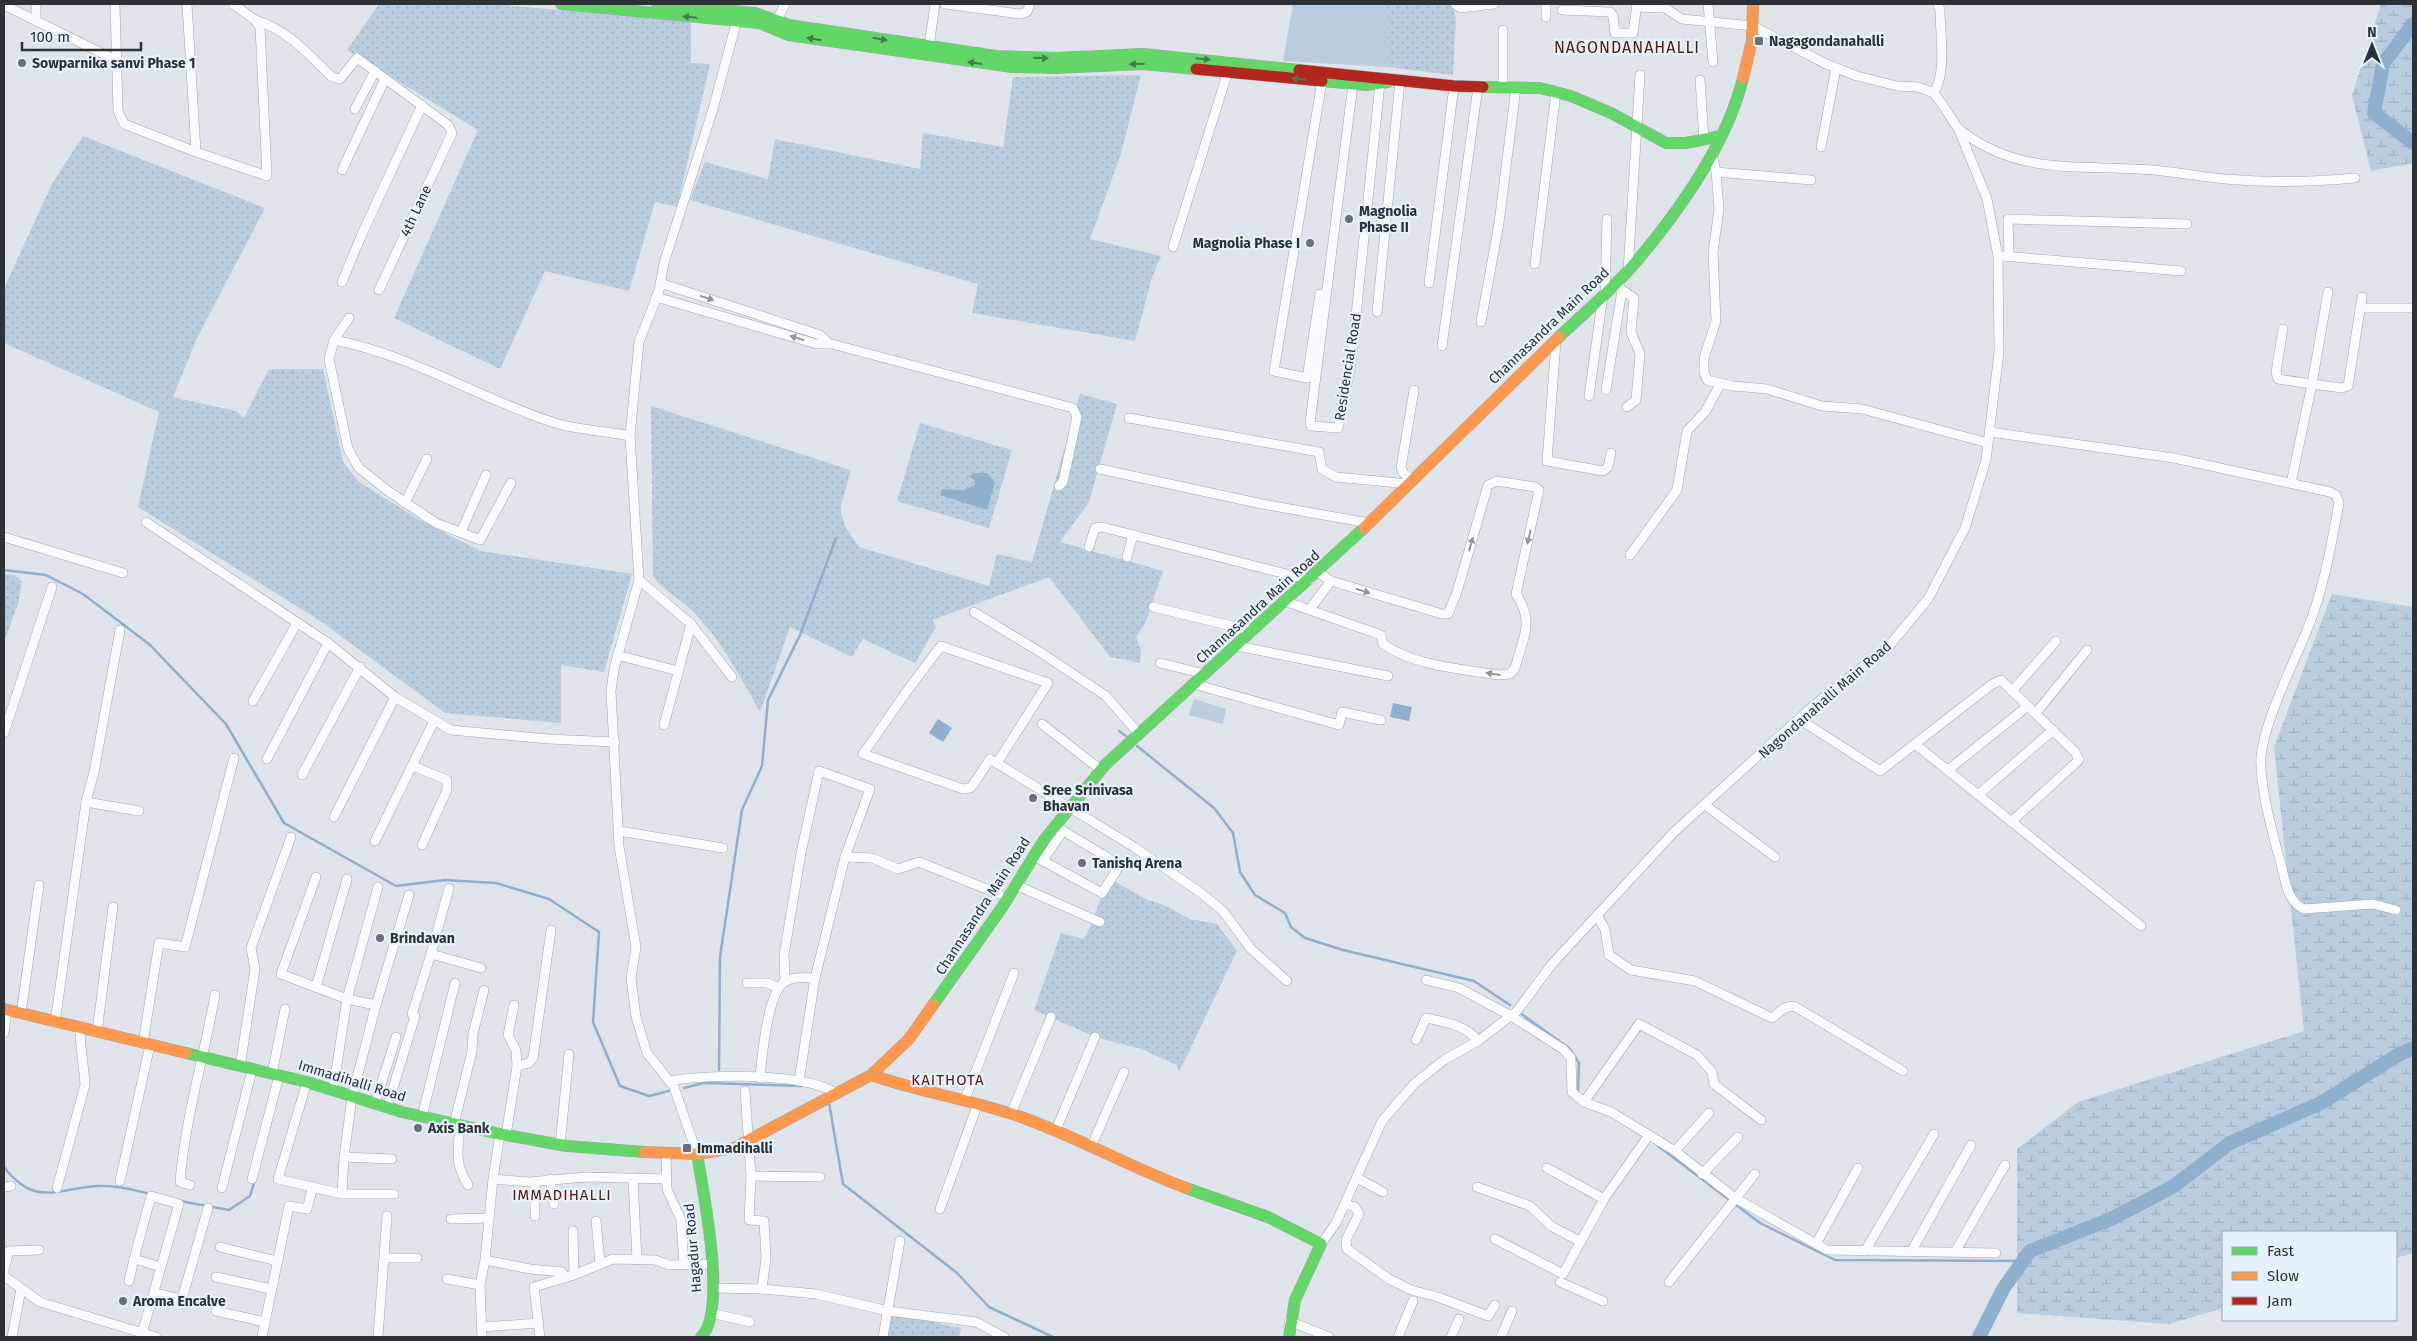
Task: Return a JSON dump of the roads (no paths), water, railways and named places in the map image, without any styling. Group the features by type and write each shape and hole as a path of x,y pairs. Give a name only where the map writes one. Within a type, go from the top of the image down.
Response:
{"street":[{"path":"36,4 36,21"},
{"path":"115,4 118,111 124,124 196,152 267,176 261,32 256,20"},
{"path":"188,4 196,152"},
{"path":"233,4 256,20 270,24 290,38 332,77 340,79 358,58 422,105 362,234 342,282"},
{"path":"562,4 725,11"},
{"path":"657,4 725,11 760,23 789,25 1013,57 1056,58 1143,54 1322,81 1352,84 1400,81"},
{"path":"774,25 785,4"},
{"path":"929,46 935,4"},
{"path":"945,4 1023,14 1030,9 1030,4"},
{"path":"1455,4 1460,8 1494,4"},
{"path":"1546,4 1546,17"},
{"path":"1708,4 1713,62"},
{"name":"Channasandra Main Road","path":"697,1154 734,1148 871,1075 909,1039 958,972 1016,885 1059,828 1069,807 1101,770 1205,674 1287,602 1604,294 1619,286 1628,271 1697,181 1721,136 1742,83 1753,26 1753,4"},
{"path":"1562,10 1610,12 1613,16 1615,33 1617,34 1634,31 1637,6 1662,8 1680,18 1753,26 1836,68 1857,76 1897,86 1918,87 1934,93 1940,83 1941,62 1938,4"},
{"path":"4,5 118,62"},
{"path":"697,1154 678,1096 670,1081 647,1053 636,1016 631,978 636,947 619,846 611,691 617,655 639,580 630,436 639,342 656,297 664,263 713,109 738,16"},
{"path":"774,25 788,35 1004,66 1056,68 1143,64 1229,67 1367,75 1400,81 1454,86 1540,88 1556,92 1611,113 1666,143 1686,143 1721,136"},
{"path":"1503,30 1503,87"},
{"path":"1173,247 1229,67"},
{"path":"1821,147 1836,68"},
{"path":"355,109 375,71"},
{"path":"1628,271 1635,127 1640,75"},
{"path":"342,170 386,79"},
{"path":"1700,80 1704,138"},
{"path":"1322,81 1274,371 1307,378 1352,84"},
{"path":"1376,312 1400,81"},
{"name":"Residencial Road","path":"1352,84 1310,423 1311,426 1334,428 1338,428 1351,364 1380,83"},
{"path":"1429,283 1454,86"},
{"path":"1442,346 1478,86"},
{"path":"1481,322 1499,223 1516,88"},
{"path":"1535,264 1556,92"},
{"name":"Nagondanahalli Main Road","path":"1321,1244 1336,1223 1382,1121 1414,1084 1444,1060 1478,1041 1511,1016 1552,964 1674,832 1799,719 1888,647 1928,599 1965,528 1986,460 1999,352 1998,256 1987,199 1960,130 1934,93"},
{"name":"4th Lane","path":"379,290 452,133 448,125 422,105"},
{"path":"1960,130 1976,143 2004,155 2042,166 2153,170 2226,179 2296,182 2355,178"},
{"path":"1712,154 1716,172 1719,209 1713,252 1716,321 1704,358 1704,372 1707,380 1767,389 1828,407 1862,409 1988,443"},
{"path":"1716,172 1811,180"},
{"path":"1589,396 1604,294 1607,219"},
{"path":"2009,256 2008,219 2187,224"},
{"path":"1998,256 2181,271"},
{"path":"660,283 820,335 828,343"},
{"path":"1606,390 1619,286"},
{"path":"1619,286 1634,298 1631,332 1640,354 1636,400 1627,407"},
{"path":"2290,483 2312,384 2328,292"},
{"path":"656,297 817,344 828,343 1073,408 1077,417 1063,482 1059,486"},
{"path":"2283,329 2276,372 2278,379 2342,388 2348,386 2362,297"},
{"path":"2360,308 2413,308"},
{"path":"739,321 743,310"},
{"path":"350,318 334,340 329,359 348,449 359,468 405,503 436,523 480,540 511,484"},
{"path":"334,340 358,344 406,361 556,424 630,436"},
{"path":"1556,341 1547,461 1603,471 1608,468 1611,452"},
{"path":"1630,555 1678,490 1687,430 1705,412 1721,383"},
{"path":"1411,482 1401,468 1414,390"},
{"path":"1129,418 1319,452 1322,468 1336,477 1411,482"},
{"path":"1990,432 2174,458 2330,492 2336,495 2339,503 2319,594 2306,634 2269,725 2261,757 2262,775 2279,857 2291,898 2299,907 2373,904 2396,910"},
{"path":"405,503 427,459"},
{"path":"1100,469 1262,504 1369,523"},
{"path":"460,532 486,476"},
{"path":"1089,547 1095,528 1102,526 1133,535 1314,576 1442,614 1448,614 1457,592 1488,485 1498,482 1535,487 1539,490 1516,594 1524,606 1528,619 1515,668 1510,674 1499,675 1430,663 1394,652 1383,644 1381,635 1287,602"},
{"path":"146,522 328,643 395,697 451,730 548,739 615,742"},
{"path":"1127,557 1133,535"},
{"path":"4,536 123,573"},
{"path":"639,580 691,624 732,678"},
{"path":"1310,609 1330,581"},
{"path":"4,733 52,588"},
{"path":"1153,607 1254,632"},
{"path":"974,612 1040,652 1106,696 1139,734"},
{"path":"253,701 297,623"},
{"path":"664,725 691,624"},
{"path":"55,1022 86,802 94,772 120,630"},
{"path":"2012,691 2056,641"},
{"path":"267,760 328,643"},
{"path":"997,763 1048,683 941,646 863,754 964,788 970,788 973,785 990,759 1134,847 1201,893 1223,911 1251,949 1287,981"},
{"path":"1237,646 1388,676"},
{"path":"2036,714 2087,650"},
{"path":"617,655 678,671"},
{"path":"1160,663 1205,674"},
{"path":"302,776 360,667"},
{"path":"1799,719 1880,771 1990,686 2001,680 2075,752 2079,760 2011,822"},
{"path":"1194,684 1339,725 1342,712 1381,720"},
{"path":"334,817 395,697"},
{"path":"1948,770 2028,706"},
{"path":"375,842 434,721"},
{"path":"1042,724 1101,770"},
{"path":"1978,795 2053,730"},
{"path":"1915,744 2141,926"},
{"path":"120,1181 147,1044 159,943 185,947 234,758"},
{"path":"413,766 447,780 447,790 422,845"},
{"path":"760,1078 763,1036 782,985 787,937 801,853 819,771 870,788 845,857 815,978 799,1081"},
{"path":"86,802 138,811"},
{"path":"1706,805 1775,857"},
{"path":"1038,858 1102,893 1120,865 1059,828"},
{"path":"618,831 723,848"},
{"path":"240,1067 255,969 251,948 290,837"},
{"path":"845,857 872,858 898,869 919,862 1000,894"},
{"path":"316,877 281,974 346,1000 376,1005"},
{"path":"316,987 347,878"},
{"path":"21,1014 39,885"},
{"path":"1016,885 1100,922"},
{"path":"333,1091 346,1000 378,886"},
{"path":"387,1108 415,1016 412,1014 449,888"},
{"path":"342,1194 344,1157 352,1097 376,1005 409,895"},
{"path":"97,1032 113,907"},
{"path":"1597,915 1605,929 1610,955 1631,970 1695,981 1772,1018 1784,1008 1794,1006 1904,1071"},
{"path":"517,1066 529,1063 533,1058 551,930"},
{"path":"431,954 481,968"},
{"path":"964,1099 1014,973"},
{"path":"747,983 782,985 792,979 815,978"},
{"path":"1426,980 1459,988 1511,1016 1563,1049 1571,1058 1572,1092 1584,1102 1611,1112 1649,1135 1675,1152 1735,1198 1827,1250 1996,1253"},
{"path":"422,1117 455,983"},
{"path":"468,1185 459,1171 457,1160 457,1124 472,1051 473,1034 484,990"},
{"path":"190,1185 180,1182 183,1146 204,1058 216,995"},
{"path":"482,1337 480,1285 485,1260 488,1218 493,1180 517,1066 516,1050 508,1035 514,1005"},
{"path":"252,1178 276,1075 285,1009"},
{"path":"4,1033 5,1010"},
{"name":"Immadihalli Road","path":"5,1010 307,1082 387,1108 503,1134 560,1145 697,1154"},
{"path":"1010,1114 1051,1017"},
{"path":"1416,1040 1426,1018 1450,1023 1473,1034 1478,1041"},
{"path":"1584,1102 1639,1024 1697,1055 1712,1072 1714,1084 1761,1120"},
{"path":"57,1188 85,1085 80,1052 80,1028"},
{"path":"1055,1132 1094,1036"},
{"path":"375,1104 396,1037"},
{"path":"560,1145 568,1054"},
{"path":"222,1188 252,1070"},
{"path":"1091,1147 1124,1072"},
{"path":"871,1075 910,1088 964,1099 1010,1114 1168,1181 1268,1216 1321,1244 1301,1282 1289,1321 1289,1337"},
{"path":"670,1081 714,1077 799,1081 827,1087 837,1094"},
{"path":"307,1082 278,1178 342,1194 394,1194"},
{"path":"746,1092 747,1141 751,1176 749,1220 764,1221 766,1258 762,1289"},
{"path":"940,1209 978,1103"},
{"path":"1675,1152 1708,1113"},
{"path":"1865,1251 1934,1134"},
{"path":"1560,1282 1604,1199 1649,1135"},
{"path":"1702,1174 1738,1137"},
{"path":"1911,1252 1971,1145"},
{"path":"666,1153 667,1189 681,1220 684,1265"},
{"name":"Hagadur Road","path":"697,1154 714,1288 706,1335"},
{"path":"344,1157 392,1159"},
{"path":"1955,1252 2005,1165"},
{"path":"1547,1168 1604,1199"},
{"path":"1816,1244 1858,1168"},
{"path":"1670,1282 1755,1174"},
{"path":"751,1176 820,1177"},
{"path":"493,1180 535,1182 550,1179 586,1177 666,1179"},
{"path":"633,1178 637,1260"},
{"path":"1357,1178 1383,1192"},
{"path":"550,1179 554,1204"},
{"path":"535,1182 535,1216"},
{"path":"262,1337 289,1206 307,1209 313,1186"},
{"path":"1477,1187 1530,1206 1551,1226 1581,1242"},
{"path":"129,1281 151,1196 179,1204 142,1335"},
{"path":"1345,1204 1355,1207 1359,1214 1346,1240 1347,1249 1389,1279 1411,1290 1438,1297 1488,1316 1495,1305"},
{"path":"154,1293 182,1299 208,1208"},
{"path":"378,1337 386,1258 387,1216"},
{"path":"451,1219 488,1218"},
{"path":"596,1221 600,1263"},
{"path":"570,1276 572,1232"},
{"path":"1495,1239 1560,1282 1603,1301"},
{"path":"883,1337 900,1241"},
{"path":"220,1247 277,1261"},
{"path":"4,1270 8,1251 14,1249 39,1250"},
{"path":"386,1258 417,1258"},
{"path":"134,1259 161,1267"},
{"path":"540,1337 534,1287 570,1276 613,1259 655,1260 669,1265 711,1264"},
{"path":"485,1260 530,1269 562,1272 570,1276"},
{"path":"4,1276 40,1302 142,1335 156,1337"},
{"path":"216,1277 271,1289"},
{"path":"447,1279 480,1285"},
{"path":"714,1288 762,1289 816,1294 888,1311 976,1322 1004,1337"},
{"path":"12,1337 21,1289"},
{"path":"1398,1337 1413,1300"},
{"path":"216,1311 265,1322"},
{"path":"1501,1337 1512,1311"},
{"path":"711,1313 750,1322"},
{"path":"1451,1337 1459,1319"},
{"path":"1289,1321 1329,1337"},
{"path":"481,1327 539,1324"}],"water":[{"path":"975,473 987,473 995,482 987,510 940,495 942,489 963,490 975,485 974,480 969,476"},
{"path":"1393,703 1412,707 1409,721 1390,717"},
{"path":"938,719 952,728 943,742 929,733"}],"waterway":[{"path":"2413,24 2383,64 2374,113 2413,143"},
{"path":"719,1070 720,957 742,810 762,766 768,700 800,635 836,538"},
{"path":"4,570 46,575 83,594 149,644 226,724 284,823 396,886 445,880 496,883 549,899 599,932 593,1022 620,1086 649,1096 669,1091"},
{"path":"1119,731 1126,736"},
{"path":"1137,746 1214,808 1233,833 1240,872 1255,895 1285,913 1291,927 1305,938 1343,950 1474,981 1510,1005"},
{"path":"1520,1013 1569,1048 1579,1063 1578,1093"},
{"path":"1979,1337 2003,1289 2030,1251 2111,1219 2174,1186 2230,1143 2321,1103 2398,1055 2413,1048"},
{"path":"684,1088 704,1083 801,1086"},
{"path":"829,1103 843,1184 957,1273 989,1307 1053,1337"},
{"path":"1658,1146 1760,1223 1835,1260 2023,1261"},
{"path":"4,1167 26,1187 46,1193 104,1186 151,1194"},
{"path":"180,1201 229,1210 250,1196 255,1180"}],"place":[{"name":"Nagagondanahalli","path":"1759,41"},
{"name":"Sowparnika sanvi Phase 1","path":"22,63"},
{"name":"Magnolia Phase II","path":"1349,219"},
{"name":"Magnolia Phase I","path":"1310,243"},
{"name":"Sree Srinivasa Bhavan","path":"1033,798"},
{"name":"Tanishq Arena","path":"1082,863"},
{"name":"Brindavan","path":"380,938"},
{"name":"Axis Bank","path":"418,1128"},
{"name":"Immadihalli","path":"687,1148"},
{"name":"Aroma Encalve","path":"123,1301"}],"district":[{"name":"NAGONDANAHALLI","path":"1627,47"},
{"name":"KAITHOTA","path":"948,1080"},
{"name":"IMMADIHALLI","path":"562,1195"}]}
